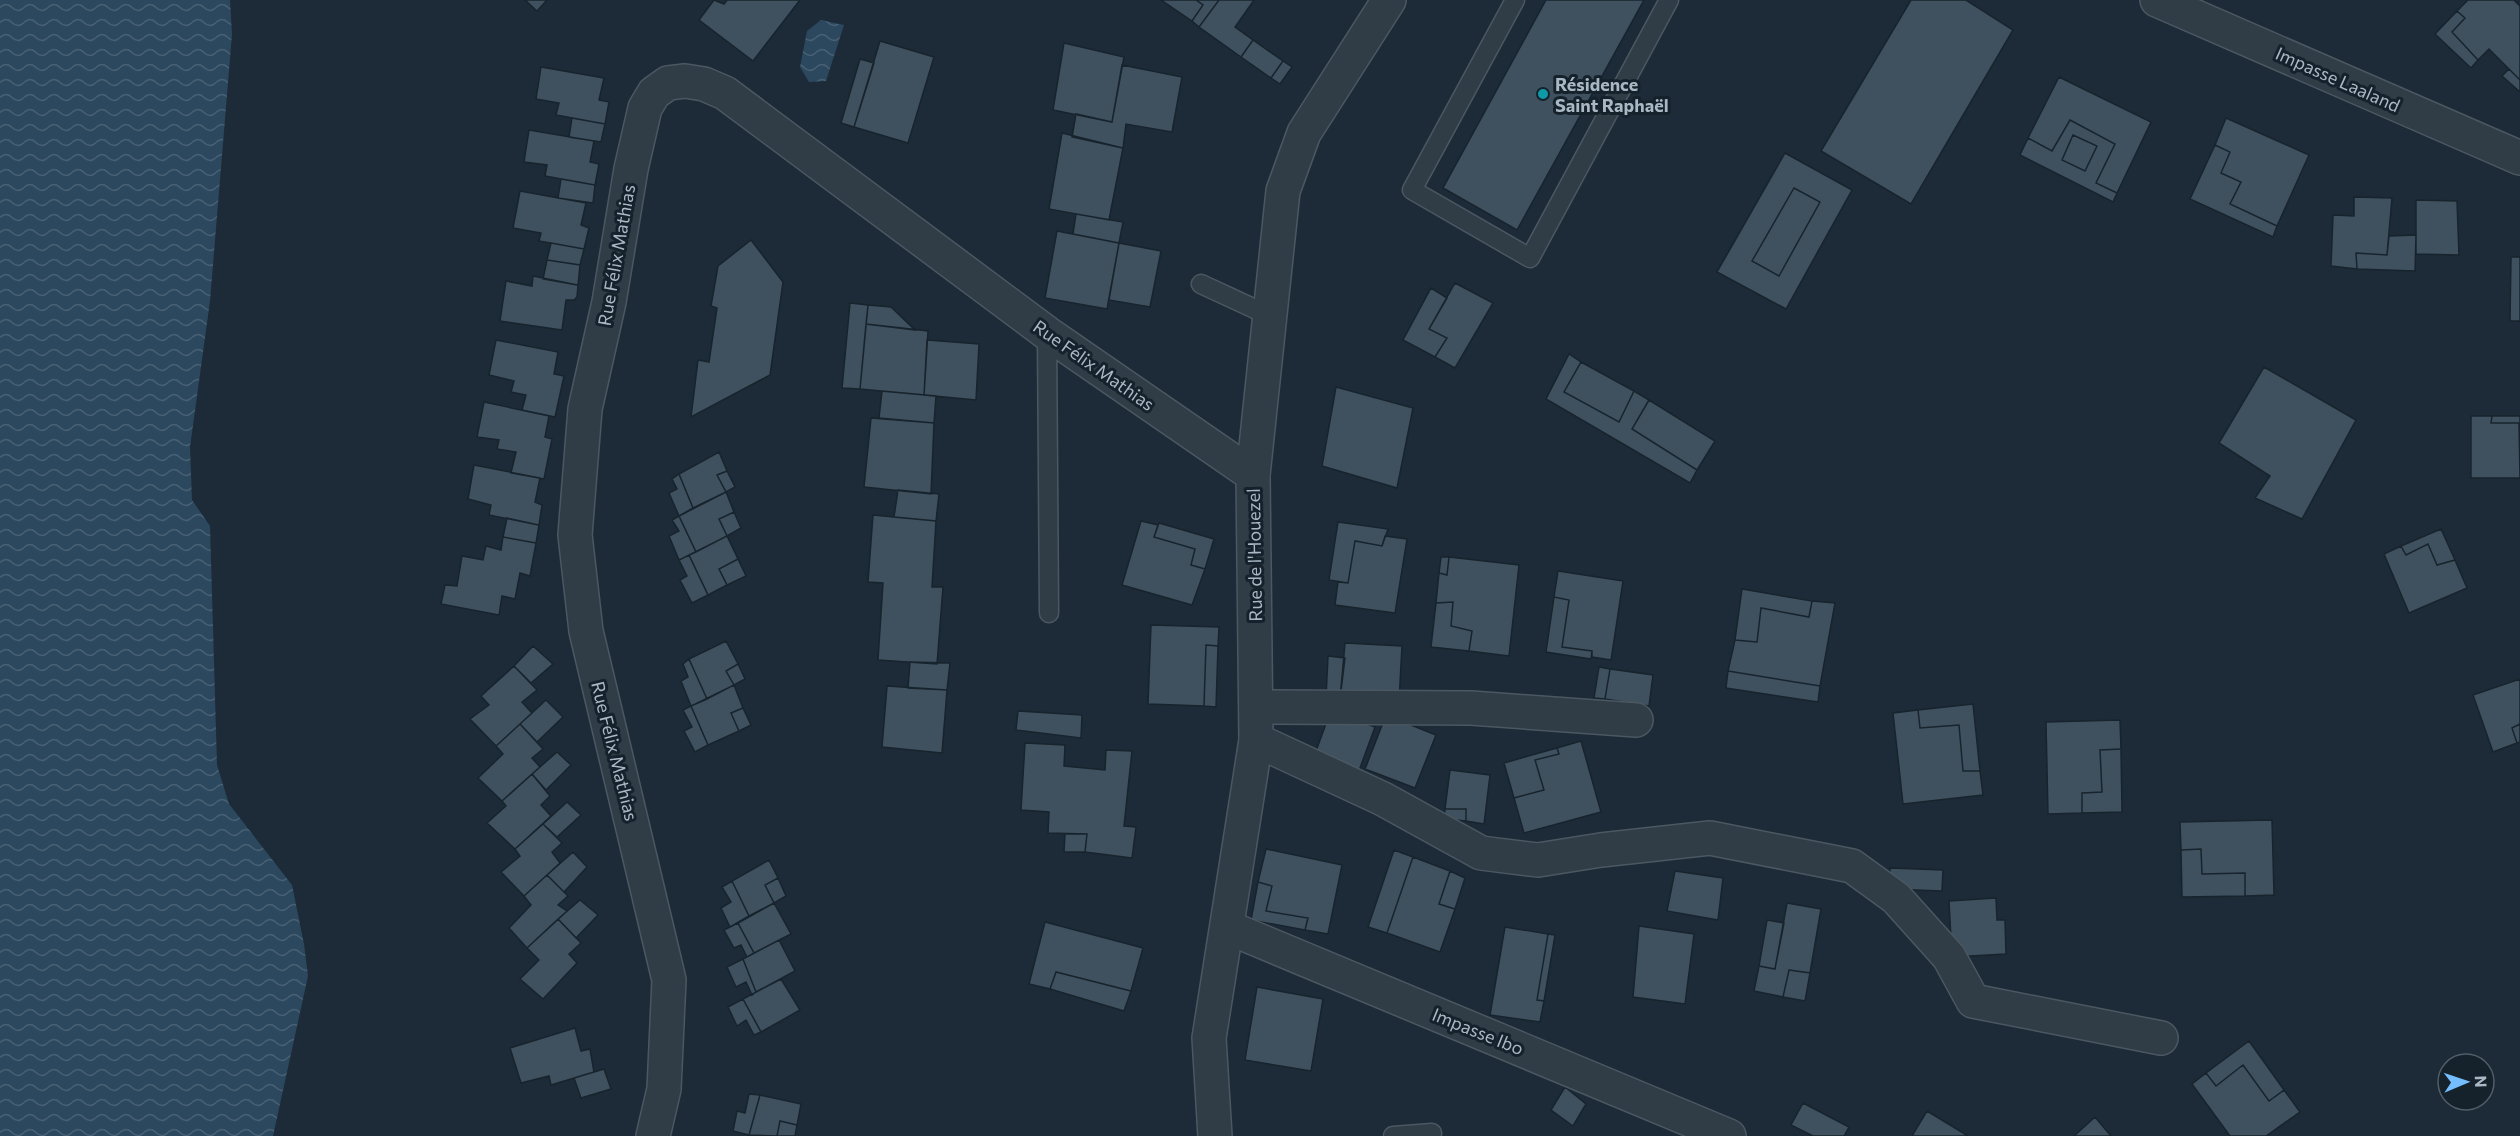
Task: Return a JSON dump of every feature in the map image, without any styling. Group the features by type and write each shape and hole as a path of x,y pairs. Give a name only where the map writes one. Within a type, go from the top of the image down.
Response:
{"street":[{"name":"Rue de l'Houezel","path":"1215,1136 1209,1038 1256,740 1253,475 1283,191 1304,133 1389,0"},
{"name":"Impasse Laaland","path":"2157,0 2520,158"},
{"name":"Rue Félix Mathias","path":"653,1136 664,1089 669,980 586,631 575,535 585,409 609,302 631,169 645,108 654,93 668,83 685,81 704,84 725,93 1047,333 1253,475"},
{"path":"1256,708 1471,708 1636,720"},
{"path":"1256,740 1383,799 1481,853 1538,860 1601,850 1710,838 1852,866 1896,898 1949,957 1973,1001 2161,1038"},
{"name":"Impasse Ibo","path":"1227,927 1729,1136"}],"lane":[{"path":"1515,0 1412,190 1530,258 1669,0"},
{"path":"1202,284 1270,316"},
{"path":"1047,333 1049,612"},
{"path":"1393,1136 1432,1134"}],"water":[{"path":"0,0 230,0 232,34 210,301 190,447 192,500 210,526 217,765 229,804 292,885 304,944 308,976 273,1136 0,1136"},
{"path":"821,20 844,25 826,81 809,82 800,67 807,31"}],"building":[{"path":"525,0 547,0 537,11"},
{"path":"714,0 724,4 727,0 800,0 753,61 699,20"},
{"path":"1161,0 1196,0 1203,5 1192,21"},
{"path":"1196,0 1219,0 1199,27 1192,21 1203,5"},
{"path":"1219,0 1254,0 1235,27 1253,40 1241,57 1199,27"},
{"name":"Résidence Saint Raphaël","path":"1546,0 1644,0 1517,230 1443,188"},
{"path":"1911,0 1966,0 2013,30 1911,204 1821,151"},
{"path":"2468,0 2514,0 2520,6 2520,80 2489,49 2478,60 2452,32 2465,18 2457,11"},
{"path":"2457,11 2465,18 2452,32 2478,60 2471,68 2435,34"},
{"path":"1253,40 1283,61 1271,78 1241,57"},
{"path":"880,41 934,57 908,143 854,127"},
{"path":"1064,43 1124,57 1112,122 1053,110"},
{"path":"860,59 874,63 854,127 841,123"},
{"path":"1283,61 1292,67 1280,84 1271,78"},
{"path":"1122,65 1182,77 1172,132 1126,124 1123,148 1072,137 1076,114 1112,122"},
{"path":"541,67 604,78 599,100 609,102 605,124 556,115 559,103 536,99"},
{"path":"2509,69 2520,80 2520,92 2502,76"},
{"path":"2059,77 2151,122 2117,193 2096,183 2115,144 2070,120 2052,151 2028,138"},
{"path":"572,118 605,124 601,142 569,137"},
{"path":"2226,118 2309,155 2277,226 2230,204 2241,182 2221,173 2230,152 2215,145"},
{"path":"2070,120 2115,144 2096,183 2117,193 2113,202 2020,155 2028,138 2052,151","holes":["2073,135 2097,146 2085,171 2062,160"]},
{"path":"529,130 594,141 590,162 599,164 595,185 545,176 547,165 524,162"},
{"path":"1062,133 1123,148 1109,220 1049,209"},
{"path":"2073,135 2097,146 2085,171 2062,160"},
{"path":"2215,145 2230,152 2221,173 2241,182 2230,204 2277,226 2273,237 2190,199"},
{"path":"1785,153 1852,190 1786,309 1717,272","holes":["1794,188 1820,202 1779,276 1752,261"]},
{"path":"561,179 595,185 593,203 558,198"},
{"path":"1794,188 1820,202 1779,276 1752,261"},
{"path":"520,191 586,203 581,225 589,228 584,249 539,241 541,233 513,228"},
{"path":"2354,197 2392,198 2387,255 2356,253 2357,269 2331,266 2333,215 2354,216"},
{"path":"2416,200 2457,201 2459,255 2416,254"},
{"path":"1076,214 1123,222 1119,243 1073,234"},
{"path":"1057,231 1119,243 1107,309 1045,298"},
{"path":"2416,235 2415,271 2357,269 2356,253 2387,255 2389,236"},
{"path":"751,240 783,282 770,375 691,417 698,360 709,362 717,308 711,306 718,266"},
{"path":"551,243 584,249 580,265 547,260"},
{"path":"1119,243 1161,251 1150,307 1109,300"},
{"path":"2511,257 2520,257 2520,321 2510,321"},
{"path":"547,260 580,265 578,285 543,279"},
{"path":"533,276 578,285 577,297 574,300 566,300 562,330 500,321 506,281 532,286"},
{"path":"1455,283 1493,303 1455,368 1435,357 1447,338 1429,329"},
{"path":"1431,288 1447,298 1429,329 1447,338 1435,357 1403,340"},
{"path":"850,303 868,305 860,389 842,388"},
{"path":"868,305 891,307 915,330 866,324"},
{"path":"866,324 928,331 924,395 860,389"},
{"path":"496,340 558,352 554,374 564,376 555,417 522,410 526,395 511,392 514,381 489,375"},
{"path":"927,340 979,344 976,400 924,395"},
{"path":"1569,354 1581,362 1564,392 1619,422 1634,391 1649,400 1632,429 1697,470 1690,483 1546,399"},
{"path":"1581,362 1634,391 1619,422 1564,392"},
{"path":"2264,367 2356,420 2302,519 2255,498 2270,476 2219,443"},
{"path":"1336,387 1413,408 1397,488 1322,466"},
{"path":"882,391 936,396 934,423 879,418"},
{"path":"1649,400 1715,441 1697,470 1632,429"},
{"path":"484,402 549,416 545,437 552,439 544,479 511,473 516,452 497,449 499,440 477,437"},
{"path":"2471,416 2492,416 2491,423 2519,423 2520,478 2471,478"},
{"path":"2492,416 2520,416 2520,450 2519,423 2491,423"},
{"path":"871,418 934,423 931,494 864,487"},
{"path":"719,452 727,471 717,475 726,492 693,508 679,474"},
{"path":"474,465 540,478 535,502 542,505 539,525 489,515 491,505 468,499"},
{"path":"727,471 735,487 726,492 717,475"},
{"path":"679,474 693,508 679,516 669,493 677,489 672,479"},
{"path":"898,490 939,494 936,521 894,517"},
{"path":"726,492 734,512 719,519 727,536 696,552 679,516"},
{"path":"734,512 741,528 727,536 719,519"},
{"path":"873,515 936,521 932,587 943,587 937,664 878,660 883,583 868,582"},
{"path":"679,516 696,552 679,560 669,536 679,531 672,520"},
{"path":"507,518 539,525 536,543 503,537"},
{"path":"1141,521 1158,525 1154,537 1195,549 1191,565 1205,569 1192,605 1122,585"},
{"path":"1338,522 1388,529 1382,546 1355,541 1348,583 1329,580"},
{"path":"1159,523 1214,539 1205,569 1191,565 1195,549 1154,537"},
{"path":"2441,529 2455,560 2437,565 2428,544 2406,555 2401,546"},
{"path":"727,536 738,559 719,569 727,585 708,595 689,555"},
{"path":"1385,536 1407,539 1395,613 1335,605 1338,582 1348,583 1355,541 1382,546"},
{"path":"503,537 536,543 530,576 520,573 515,599 502,596 499,615 441,604 445,585 457,586 462,556 483,560 486,546 501,550"},
{"path":"2428,544 2437,565 2455,560 2467,588 2409,613 2384,554 2401,546 2406,555"},
{"path":"689,555 708,595 692,603 680,580 687,576 679,560"},
{"path":"1441,557 1449,557 1447,575 1439,573"},
{"path":"1449,557 1519,565 1509,656 1469,651 1472,631 1451,626 1453,602 1436,603 1439,573 1447,575"},
{"path":"738,559 746,576 727,585 719,569"},
{"path":"1558,571 1623,581 1611,660 1592,657 1592,651 1562,647 1569,600 1554,597"},
{"path":"1742,589 1812,601 1809,617 1761,608 1757,642 1735,640"},
{"path":"1554,597 1569,600 1562,647 1592,651 1591,659 1546,652"},
{"path":"1812,601 1835,603 1820,686 1728,671 1735,640 1757,642 1761,608 1809,617"},
{"path":"1453,602 1451,626 1472,631 1469,651 1431,647 1436,603"},
{"path":"1151,625 1219,627 1218,646 1206,645 1204,706 1148,704"},
{"path":"726,641 738,664 726,671 734,685 707,699 689,659"},
{"path":"1345,643 1402,646 1399,702 1340,699"},
{"path":"1206,645 1218,646 1216,707 1204,706"},
{"path":"533,646 553,664 531,683 514,666"},
{"path":"1328,656 1345,658 1340,699 1326,698"},
{"path":"689,659 707,699 691,706 681,681 688,677 683,664"},
{"path":"910,662 950,663 947,690 908,688"},
{"path":"738,664 745,679 734,685 726,671"},
{"path":"514,666 537,690 522,702 532,713 496,746 470,719 489,705 481,696"},
{"path":"1599,667 1610,669 1605,699 1594,698"},
{"path":"1610,669 1653,675 1649,706 1605,699"},
{"path":"1728,671 1820,686 1818,702 1726,688"},
{"path":"2520,679 2520,724 2512,728 2517,743 2493,752 2473,695"},
{"path":"734,685 743,708 731,713 739,731 708,745 691,706"},
{"path":"887,686 947,690 942,753 882,747"},
{"path":"546,700 563,717 537,742 520,724"},
{"path":"1973,704 1980,771 1963,771 1959,725 1920,728 1918,710"},
{"path":"691,706 708,745 695,752 684,731 692,727 683,710"},
{"path":"743,708 751,725 739,731 731,713"},
{"path":"1331,710 1375,727 1356,779 1312,762"},
{"path":"1918,710 1920,728 1959,725 1963,771 1980,771 1983,795 1903,804 1893,713"},
{"path":"1018,711 1082,715 1081,738 1016,730"},
{"path":"1386,715 1436,735 1415,788 1365,769"},
{"path":"2120,720 2121,749 2100,750 2102,792 2082,793 2082,813 2048,814 2046,722"},
{"path":"520,724 543,749 532,758 540,767 502,801 478,778 503,754 496,746"},
{"path":"2520,724 2520,742 2517,743 2512,728"},
{"path":"1581,741 1601,812 1524,833 1514,798 1544,790 1535,760 1559,754 1557,748"},
{"path":"1025,743 1065,745 1064,766 1105,770 1106,750 1132,751 1124,826 1136,827 1132,858 1085,852 1087,834 1048,833 1049,812 1021,810"},
{"path":"1557,748 1559,754 1535,760 1544,790 1514,798 1504,763"},
{"path":"2121,749 2122,812 2082,813 2082,793 2102,792 2100,750"},
{"path":"557,752 571,765 546,790 532,774"},
{"path":"1450,770 1490,775 1484,824 1466,821 1466,809 1445,809"},
{"path":"532,774 550,796 541,805 551,816 515,849 487,823 506,806 502,801"},
{"path":"567,802 581,815 557,837 543,824"},
{"path":"1445,809 1466,809 1466,821 1444,819"},
{"path":"2272,820 2274,895 2245,896 2245,873 2202,874 2201,849 2181,850 2180,822"},
{"path":"543,824 562,843 552,852 560,863 524,896 501,872 520,856 515,849"},
{"path":"1065,834 1087,834 1085,852 1064,852"},
{"path":"1266,849 1342,865 1328,934 1305,930 1308,918 1266,911 1272,886 1258,882"},
{"path":"2201,849 2202,874 2245,873 2245,896 2182,897 2181,850"},
{"path":"1394,850 1413,857 1387,933 1368,927"},
{"path":"573,852 587,867 564,892 547,875"},
{"path":"1413,857 1450,871 1439,904 1455,909 1440,952 1387,933"},
{"path":"769,860 778,878 765,885 774,903 749,916 732,881"},
{"path":"1890,868 1943,870 1942,891 1889,889"},
{"path":"1450,871 1465,878 1455,909 1439,904"},
{"path":"1675,871 1723,878 1718,920 1667,911"},
{"path":"547,875 568,896 558,905 567,911 527,948 509,928 531,905 524,896"},
{"path":"778,878 786,896 774,903 765,885"},
{"path":"732,881 749,916 730,927 721,908 731,902 722,887"},
{"path":"1258,882 1272,886 1266,911 1308,918 1305,930 1251,920"},
{"path":"1996,898 1997,920 2005,920 2006,954 1952,957 1949,901"},
{"path":"580,900 598,915 576,938 558,919"},
{"path":"774,903 791,934 754,953 738,923"},
{"path":"1787,903 1821,909 1810,973 1789,970 1783,997 1754,991 1759,966 1775,969"},
{"path":"558,919 581,943 569,954 577,963 543,999 520,979 539,960 527,948"},
{"path":"1767,920 1784,923 1775,969 1759,966"},
{"path":"1045,922 1143,948 1131,991 1056,972 1050,989 1029,984"},
{"path":"738,923 754,953 747,957 741,945 734,948 724,930"},
{"path":"1639,926 1694,934 1685,1004 1633,997"},
{"path":"1505,927 1548,934 1537,1000 1544,1001 1540,1022 1490,1015"},
{"path":"1548,934 1555,935 1544,1001 1537,1000"},
{"path":"779,940 795,971 756,992 743,959"},
{"path":"743,959 756,992 752,995 746,982 736,987 727,967"},
{"path":"1789,970 1810,973 1805,1001 1783,997"},
{"path":"1056,972 1131,991 1124,1011 1050,989"},
{"path":"781,979 800,1010 761,1032 743,999"},
{"path":"1257,987 1323,999 1311,1071 1245,1060"},
{"path":"743,999 761,1032 754,1035 746,1020 737,1026 728,1007"},
{"path":"575,1028 581,1051 590,1049 594,1072 551,1085 549,1076 521,1083 510,1048"},
{"path":"2249,1041 2284,1090 2269,1101 2243,1065 2216,1086 2206,1073"},
{"path":"2243,1065 2269,1101 2284,1090 2300,1112 2266,1136 2230,1136 2192,1084 2206,1073 2216,1086"},
{"path":"604,1069 611,1089 581,1098 574,1078"},
{"path":"1565,1087 1586,1104 1573,1126 1551,1110"},
{"path":"749,1094 760,1095 749,1135 733,1131 737,1111 745,1113"},
{"path":"760,1095 801,1104 797,1125 780,1121 777,1136 749,1135"},
{"path":"1803,1103 1849,1127 1844,1136 1813,1136 1791,1125"},
{"path":"1927,1111 1968,1136 1912,1136"},
{"path":"2095,1117 2111,1136 2074,1136"},
{"path":"780,1121 797,1125 795,1136 777,1136"}],"place":[{"name":"Résidence Saint Raphaël","path":"1543,94"}]}
